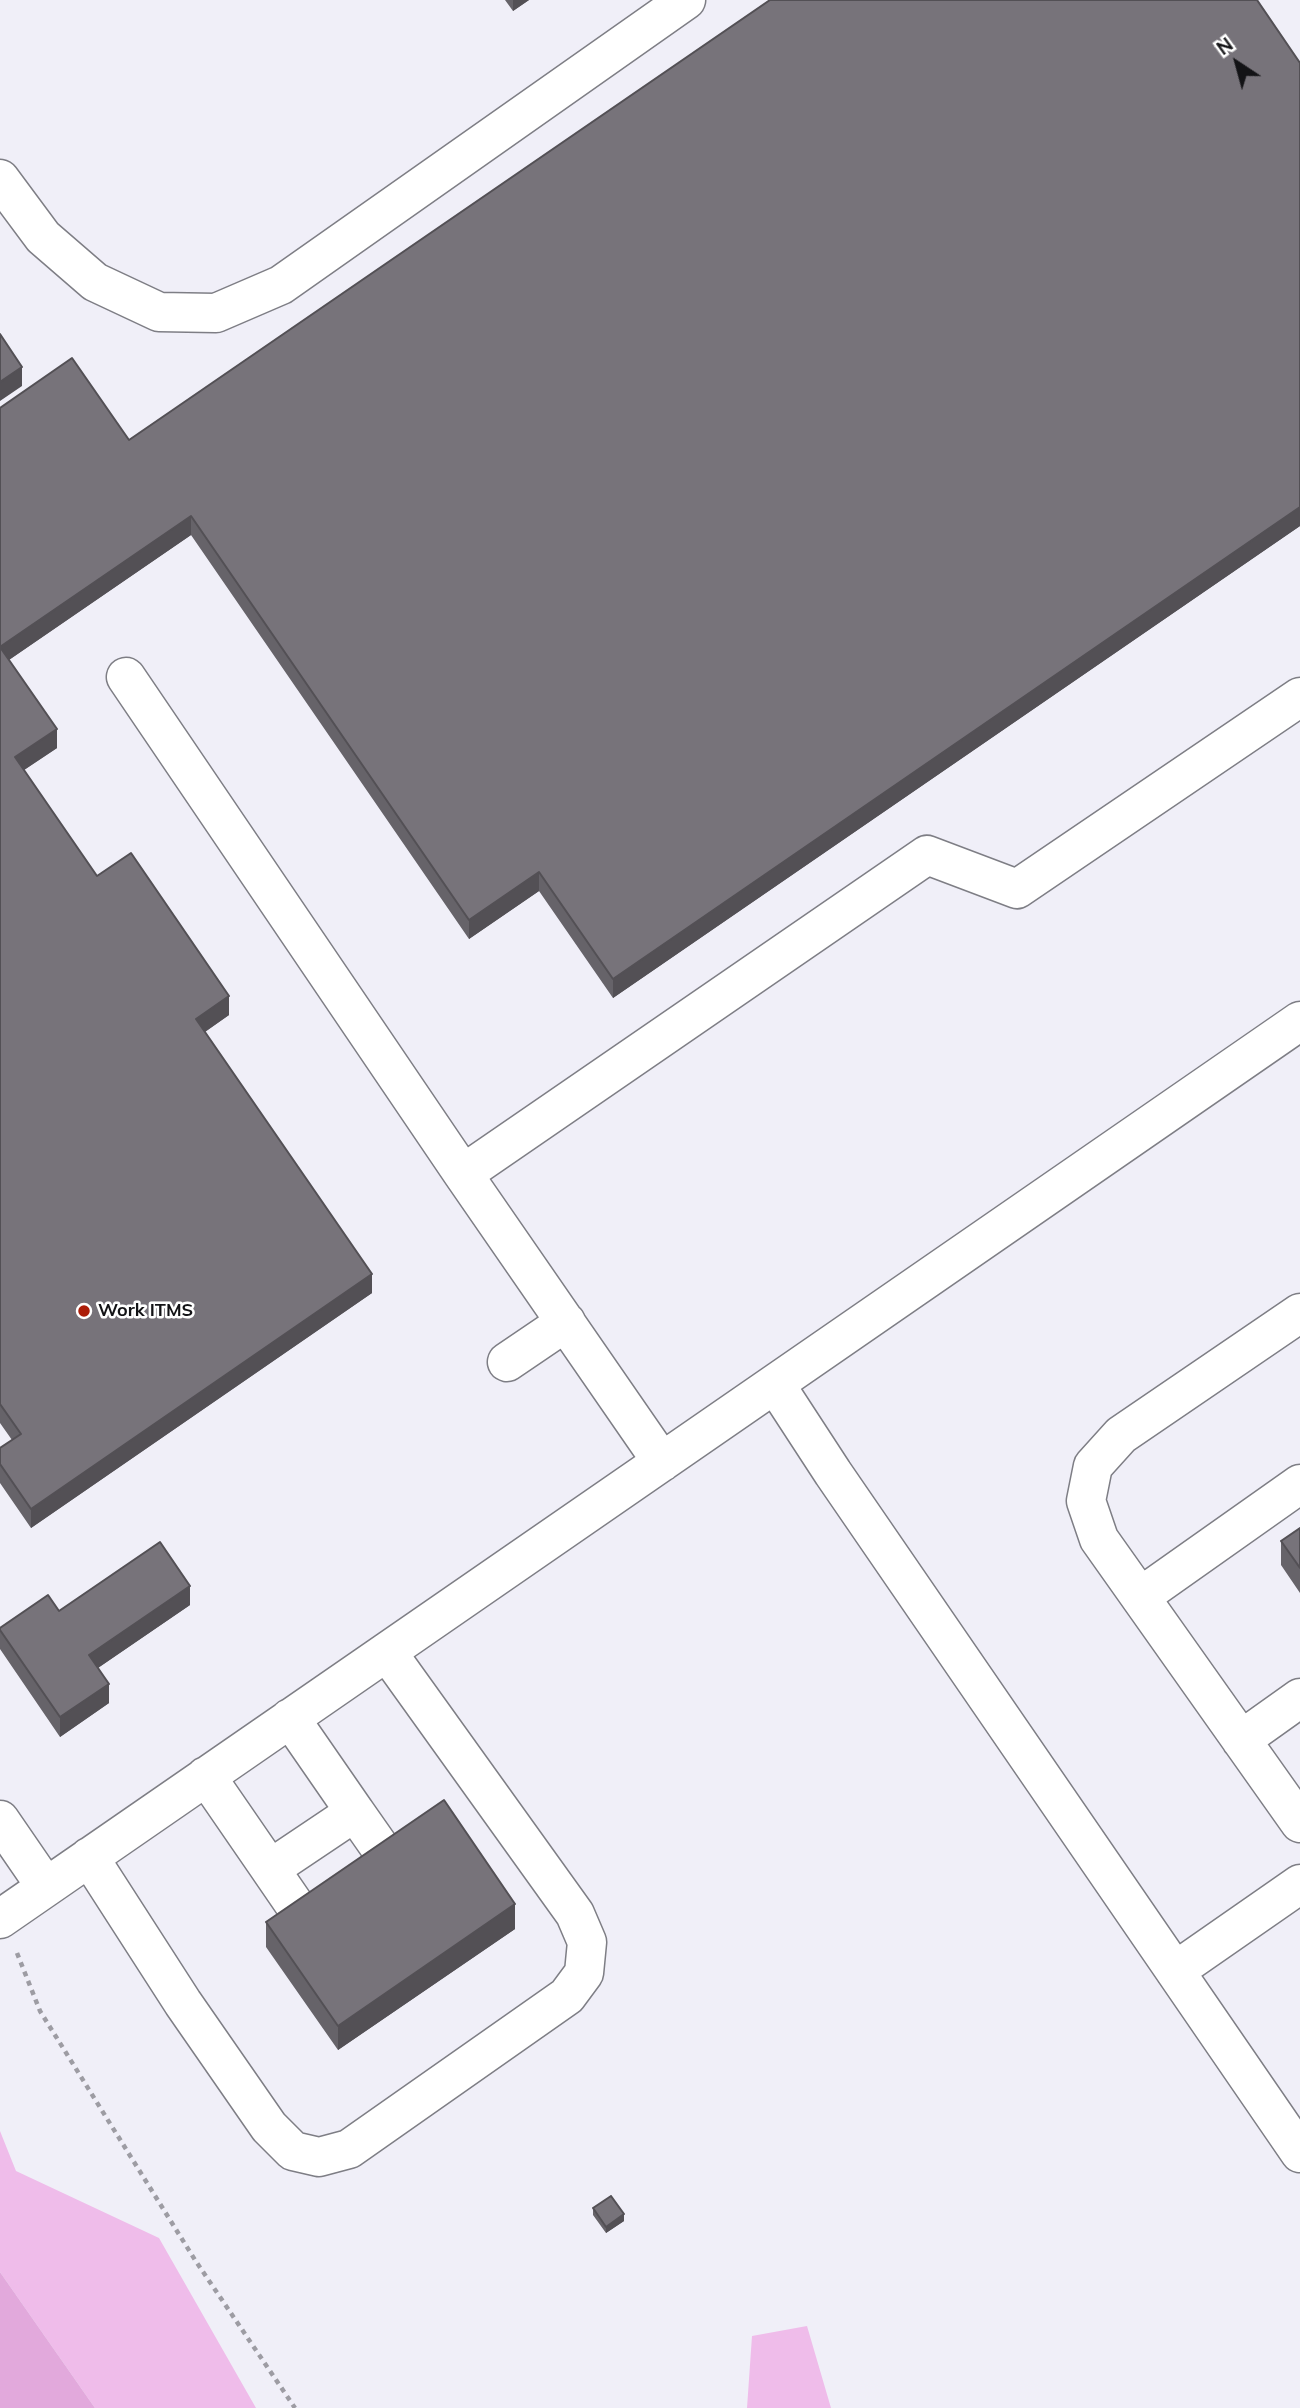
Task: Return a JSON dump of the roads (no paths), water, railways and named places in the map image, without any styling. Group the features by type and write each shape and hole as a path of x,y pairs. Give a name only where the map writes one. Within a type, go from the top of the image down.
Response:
{"street":[{"path":"0,178 43,237 95,282 159,312 216,313 281,285 686,0"},
{"path":"126,677 662,1462"},
{"path":"463,1174 927,855 1017,888 1300,696"},
{"path":"1,1918 1300,1021"},
{"path":"1300,1313 1121,1435 1093,1466 1086,1501 1099,1539 1300,1823"},
{"path":"507,1362 565,1322"},
{"path":"775,1384 833,1473 1300,2153"},
{"path":"1140,1597 1300,1484"},
{"path":"89,1857 183,2003 269,2127 293,2151 319,2157 349,2149 567,1996 584,1973 587,1942 575,1914 387,1651"},
{"path":"1241,1740 1300,1698"},
{"path":"290,1718 390,1862"},
{"path":"206,1776 305,1920"},
{"path":"270,1870 355,1812"},
{"path":"0,1820 46,1887"},
{"path":"1175,1970 1300,1885"}],"place":[{"name":"Work ITMS","path":"84,1311"}]}
